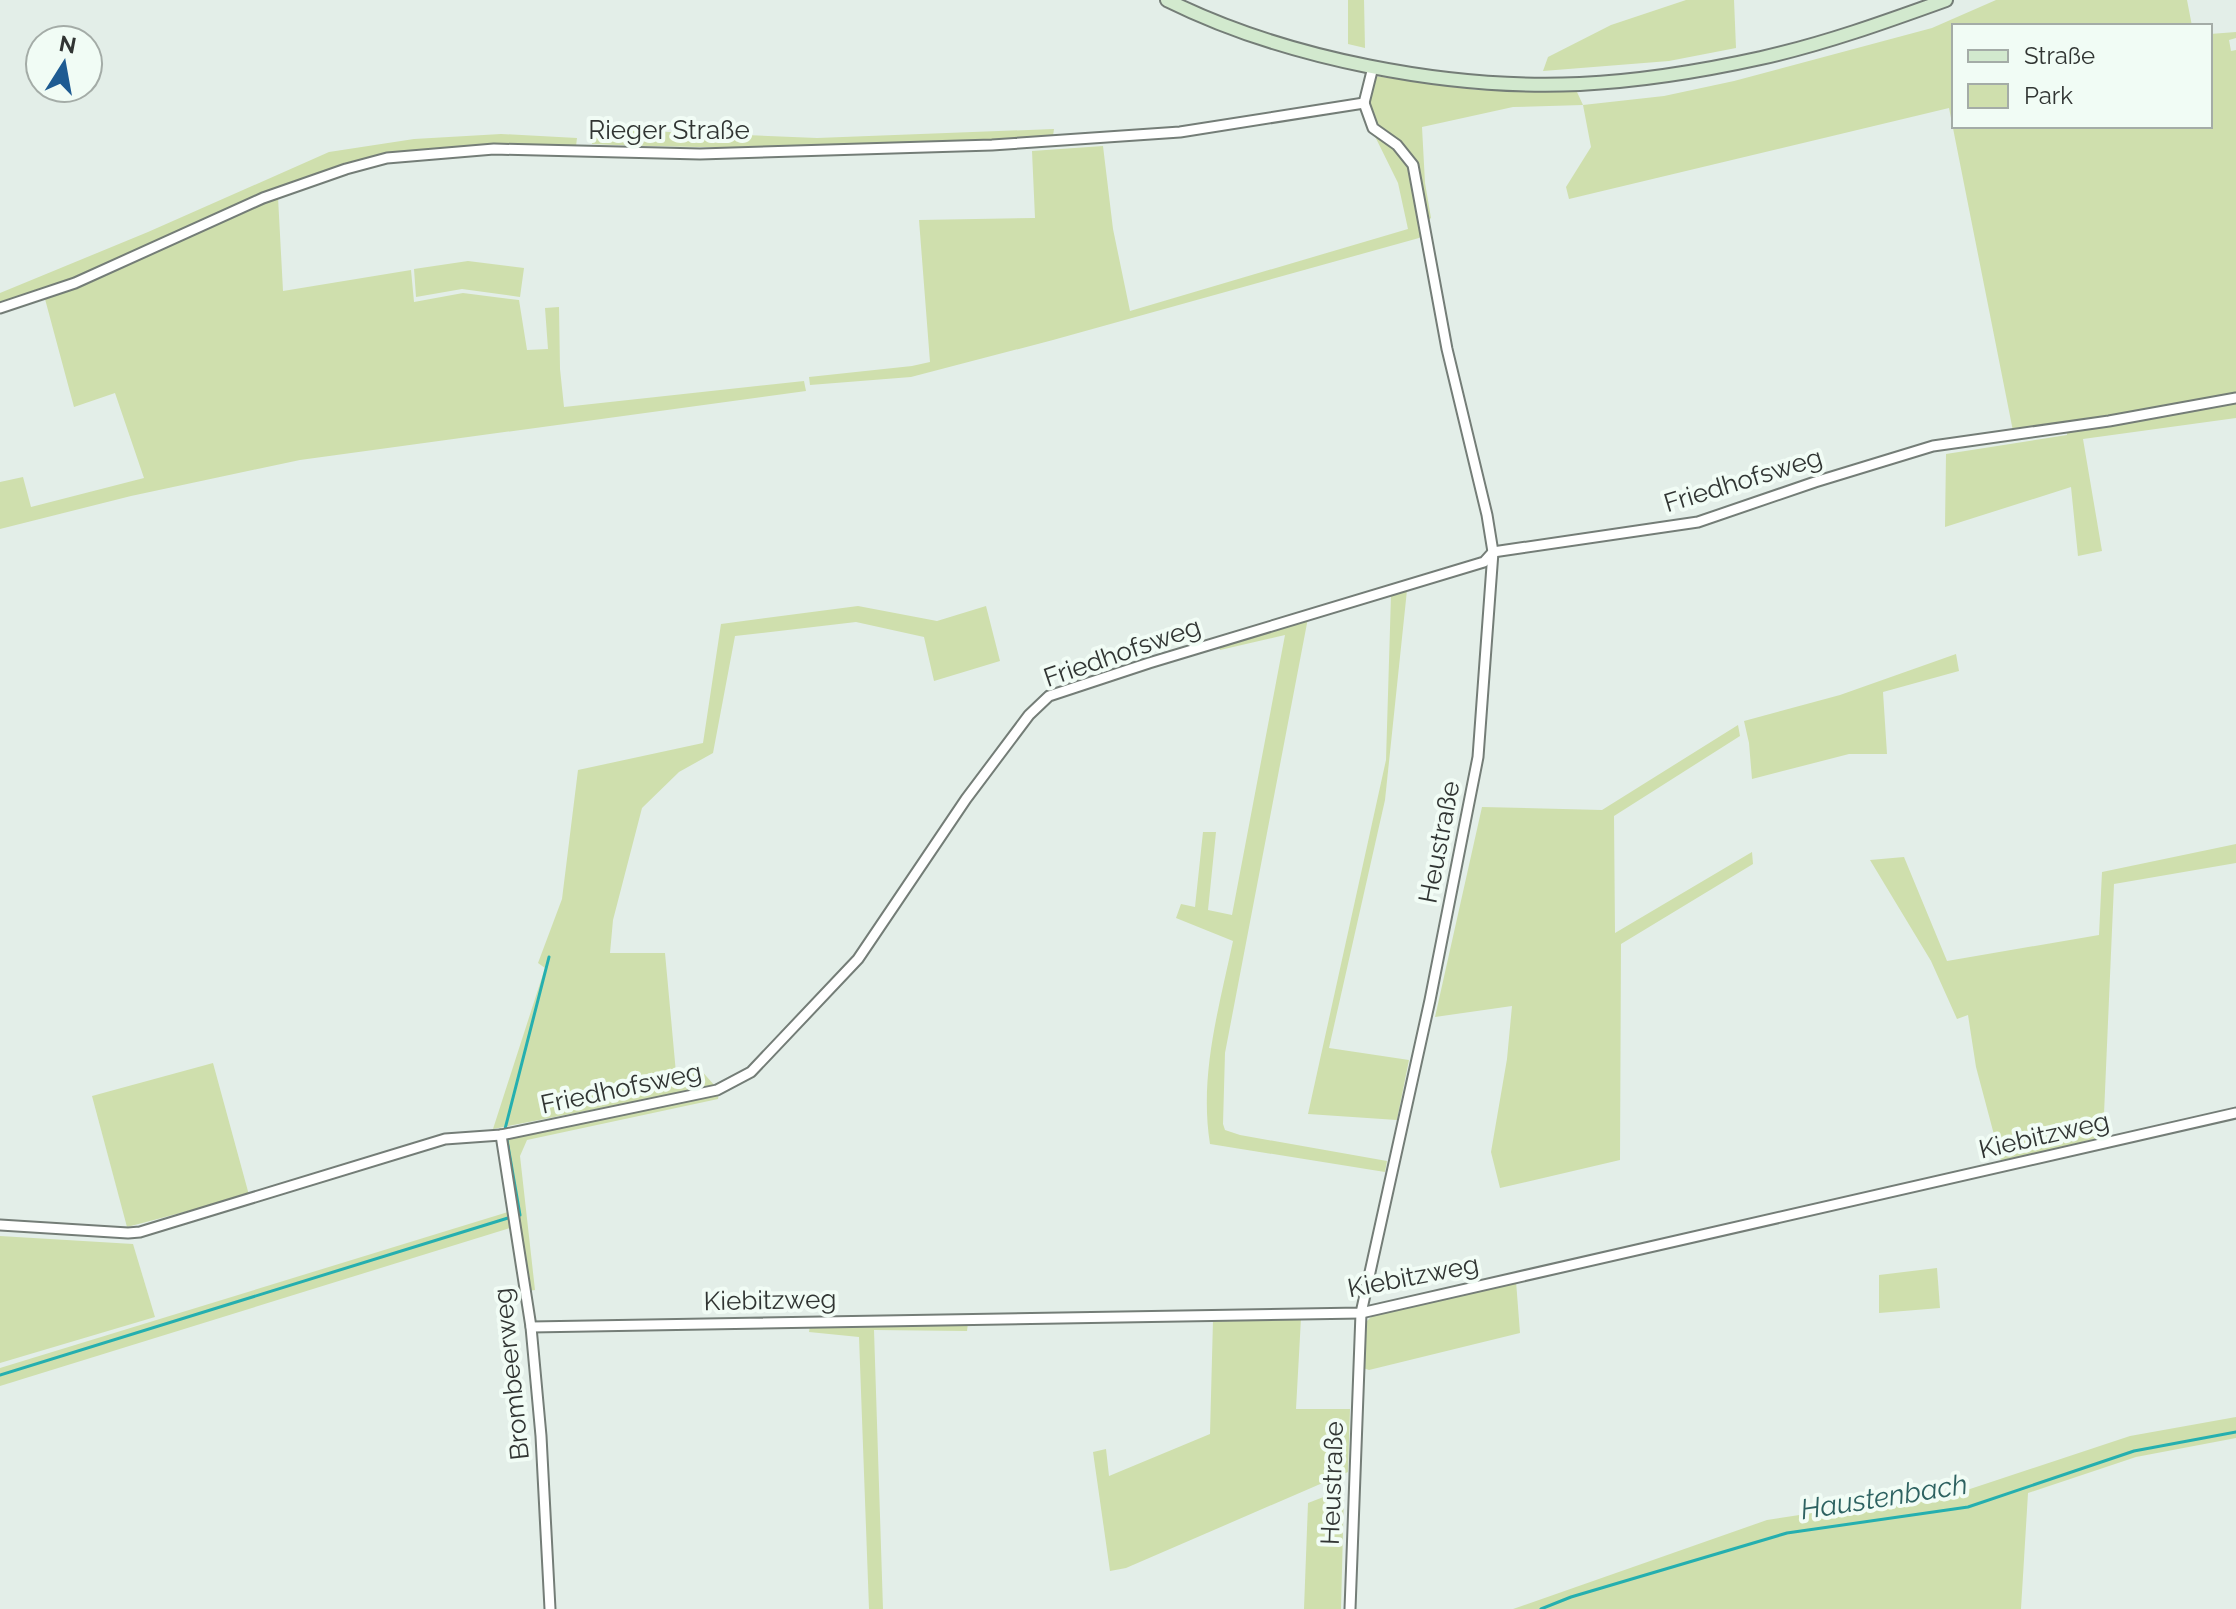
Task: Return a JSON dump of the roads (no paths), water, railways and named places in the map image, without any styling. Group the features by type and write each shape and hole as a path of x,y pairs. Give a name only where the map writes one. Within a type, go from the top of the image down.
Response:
{"main road":[{"path":"1167,0 1225,26 1373,67 1477,81 1579,84 1671,75 1762,58 1870,27 1946,0"}],"street":[{"path":"1364,103 1373,67"},
{"name":"Rieger Straße","path":"0,308 75,283 263,198 387,158 494,149 700,154 992,145 1180,132 1364,103"},
{"name":"Heustraße","path":"1350,1609 1361,1313 1430,1000 1478,757 1493,552 1447,349 1413,165 1397,145 1373,128 1364,103"},
{"name":"Friedhofsweg","path":"0,1225 140,1232 445,1139 501,1135 717,1090 751,1072 858,959 966,799 1029,715 1049,696 1177,654 1484,562 1493,552 1698,522 1933,446 2109,421 2236,398"},
{"name":"Kiebitzweg","path":"531,1327 1361,1313 2236,1113"},
{"name":"Brombeerweg","path":"501,1135 531,1327 541,1436 550,1609"}],"waterway":[{"path":"505,1129 549,957"},
{"path":"507,1140 520,1215"},
{"path":"0,1375 508,1218"},
{"name":"Haustenbach","path":"1541,1609 1571,1597 1787,1533 1968,1507 2134,1451 2236,1432"}]}
